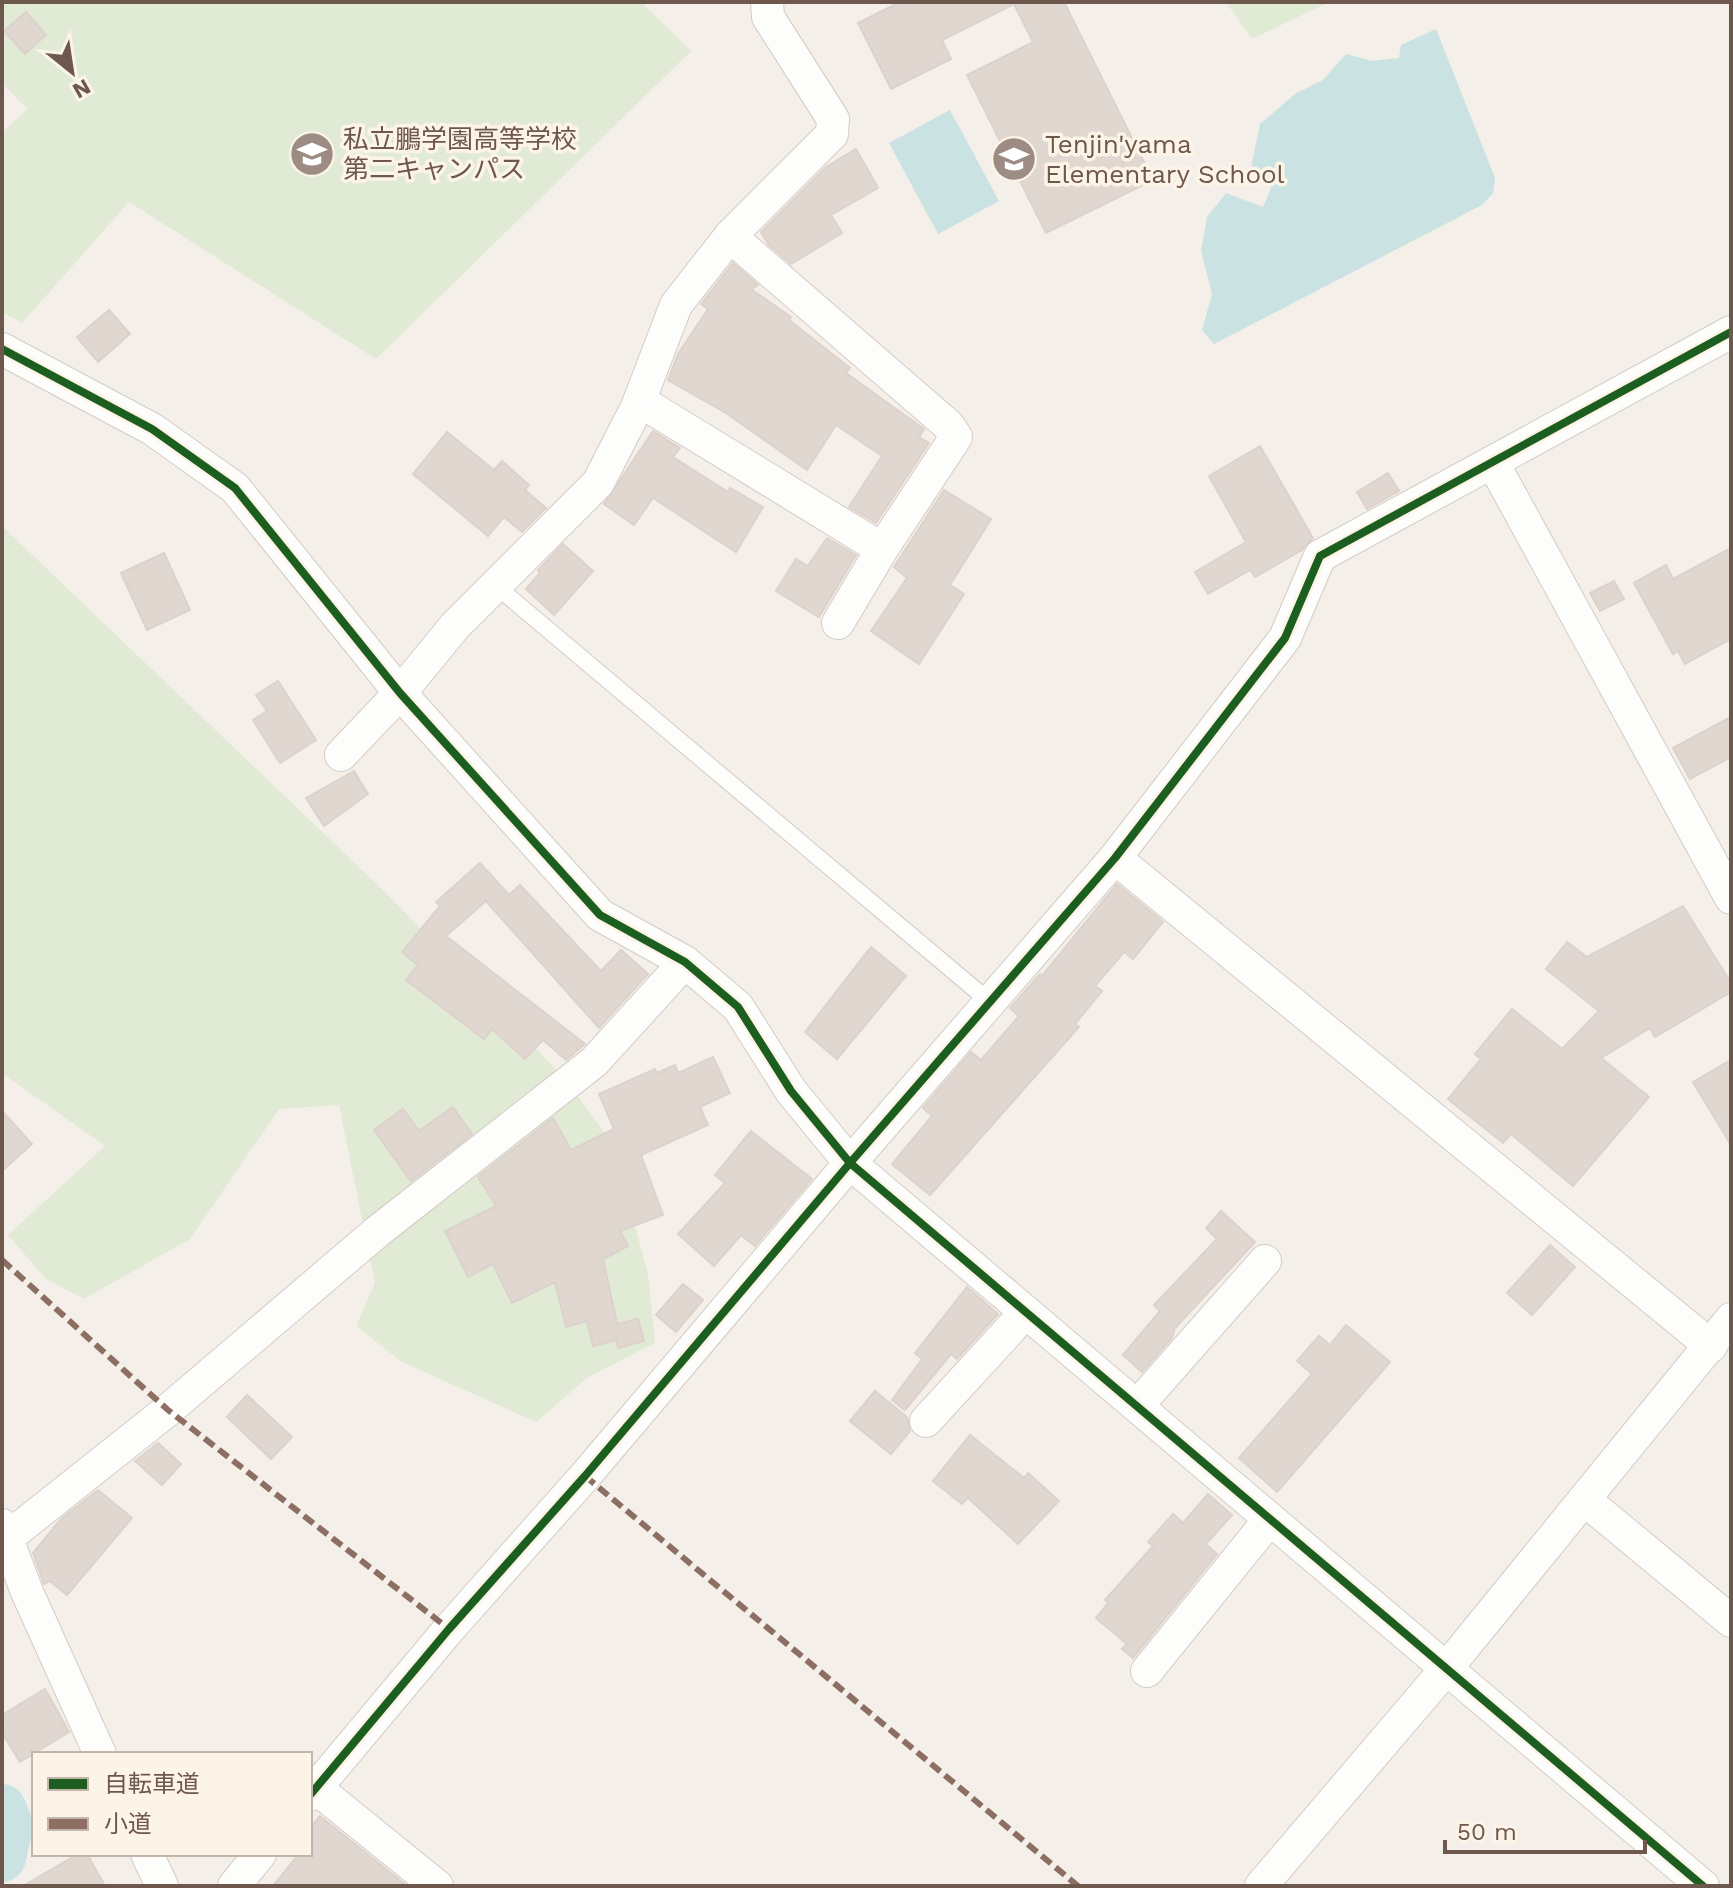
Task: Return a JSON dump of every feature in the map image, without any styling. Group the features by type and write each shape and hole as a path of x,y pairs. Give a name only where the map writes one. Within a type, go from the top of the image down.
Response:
{"street":[{"path":"341,755 400,693 455,626 598,483 640,401 676,305 730,236 832,134 835,126 768,17 767,2"},
{"path":"730,236 948,425 956,437 882,549 838,623"},
{"path":"437,1886 313,1791 1115,858 1285,638 1320,556 1731,332"},
{"path":"2,349 152,429 235,488 400,693 600,915 685,962 738,1007 791,1091 850,1163 1703,1886"},
{"path":"640,401 882,549"},
{"path":"1493,463 1726,877"},
{"path":"1115,858 1711,1346"},
{"path":"99,1752 4,1535 168,1410 378,1231 594,1062 685,962"},
{"path":"1137,1406 1265,1261"},
{"path":"926,1421 1026,1312"},
{"path":"1261,1886 1446,1669 1731,1319"},
{"path":"1585,1500 1731,1621"},
{"path":"1147,1671 1270,1519"},
{"path":"148,1856 162,1886"},
{"path":"235,1885 258,1856"}],"lane":[{"path":"495,585 990,1002"}],"green space":[{"name":"私立鵬学園高等学校 第二キャンパス","path":"2,2 641,2 691,51 376,359 129,202 22,323 2,312 2,133 27,109 2,83"},
{"path":"1226,2 1329,2 1252,39"},
{"path":"2,526 387,894 565,1079 612,1143 648,1274 655,1343 588,1377 536,1422 402,1362 356,1326 375,1283 339,1105 279,1109 190,1239 84,1299 46,1279 8,1235 105,1146 2,1073"}],"water":[{"path":"1436,29 1495,178 1493,193 1482,205 1214,344 1202,330 1212,294 1201,251 1207,217 1226,193 1263,207 1271,188 1251,168 1260,124 1295,94 1323,80 1346,54 1372,61 1399,58 1401,45"},
{"path":"950,110 999,201 938,234 889,143"}],"building":[{"path":"900,2 1064,2 1153,180 1046,233 967,75 1033,42 1014,4 942,40 951,59 891,89 858,23"},
{"path":"26,12 46,35 25,54 4,31"},
{"path":"856,149 878,188 831,215 842,233 791,264 768,244 761,232 826,167"},
{"path":"733,263 758,285 751,289 791,317 789,320 850,368 846,373 924,429 919,437 929,443 876,523 849,507 882,456 836,425 807,470 726,413 668,380 678,354 708,309 701,304"},
{"path":"109,310 130,334 98,362 77,337"},
{"path":"653,431 680,448 673,457 728,492 730,488 763,507 736,552 653,498 634,525 604,504"},
{"path":"447,432 494,470 502,461 529,485 525,490 546,508 522,532 504,517 488,536 413,474"},
{"path":"1260,446 1313,538 1302,550 1255,577 1250,570 1208,594 1195,572 1246,542 1209,476"},
{"path":"1388,473 1399,491 1367,509 1357,492"},
{"path":"944,490 991,519 950,585 964,594 919,664 871,631 907,578 894,567"},
{"path":"827,538 856,555 819,617 776,591 796,559 808,566"},
{"path":"563,544 593,571 554,615 526,589 540,573 538,570"},
{"path":"1731,548 1731,639 1685,664 1678,651 1673,654 1634,583 1666,565 1673,579"},
{"path":"164,553 190,610 147,630 121,573"},
{"path":"1614,581 1624,599 1600,611 1590,593"},
{"path":"278,681 316,740 280,763 253,720 267,711 256,695"},
{"path":"1731,717 1731,757 1690,779 1673,748"},
{"path":"354,771 368,794 324,826 306,798"},
{"path":"480,863 509,895 520,885 601,971 621,950 648,974 599,1028 486,901 446,936 585,1044 566,1060 543,1040 525,1059 492,1029 484,1039 406,980 418,965 402,952 440,906 436,902"},
{"path":"1117,884 1163,922 1133,959 1124,952 1095,986 1102,991 1075,1024 1079,1027 930,1195 892,1164 932,1116 923,1108 971,1052 981,1060 1019,1016 1010,1008 1040,974 1042,976"},
{"path":"1683,906 1731,983 1731,992 1655,1037 1650,1028 1601,1058 1649,1097 1573,1186 1511,1134 1503,1143 1448,1099 1481,1059 1475,1054 1512,1009 1562,1049 1599,1011 1546,969 1567,942 1587,957"},
{"path":"871,947 906,976 837,1059 805,1032"},
{"path":"713,1057 730,1093 700,1107 708,1125 641,1155 663,1215 620,1231 628,1246 603,1259 617,1324 638,1319 644,1341 618,1348 616,1340 593,1346 587,1321 566,1327 555,1282 512,1303 493,1264 468,1277 445,1231 496,1206 478,1177 553,1118 571,1150 614,1129 599,1094 655,1069 657,1073 675,1065 678,1073"},
{"path":"1731,1060 1731,1145 1693,1082"},
{"path":"453,1107 472,1134 411,1181 374,1130 403,1109 419,1131"},
{"path":"2,1111 32,1144 2,1171"},
{"path":"751,1131 812,1179 755,1246 741,1235 714,1266 678,1234 725,1183 715,1175"},
{"path":"1221,1211 1255,1242 1175,1328 1172,1338 1142,1372 1123,1355 1160,1311 1154,1305 1217,1239 1206,1228"},
{"path":"1550,1245 1575,1267 1532,1315 1507,1293"},
{"path":"683,1284 703,1300 676,1332 656,1315"},
{"path":"967,1287 998,1314 957,1359 951,1354 905,1410 892,1400 922,1359 915,1353"},
{"path":"1346,1325 1390,1362 1277,1492 1239,1458 1312,1374 1297,1361 1319,1336 1330,1345"},
{"path":"875,1391 907,1417 910,1431 891,1454 850,1421"},
{"path":"247,1395 292,1437 271,1459 227,1417"},
{"path":"970,1435 1024,1478 1028,1473 1059,1501 1018,1544 968,1498 962,1504 933,1481"},
{"path":"158,1443 181,1464 162,1485 135,1461"},
{"path":"98,1490 132,1518 67,1595 50,1581 44,1584 33,1553 61,1519"},
{"path":"1208,1494 1232,1515 1206,1544 1217,1554 1133,1658 1122,1649 1127,1644 1096,1618 1108,1603 1105,1600 1153,1546 1148,1542 1173,1514 1183,1523"},
{"path":"45,1689 69,1732 20,1762 2,1733 2,1715"},
{"path":"320,1816 407,1886 273,1886 297,1856 312,1856 312,1826"},
{"path":"75,1856 88,1856 105,1886 23,1886"}],"waterway":[{"path":"2,1808 9,1825 2,1858"}],"marked path":[{"path":"2,1260 168,1410 449,1629"},
{"path":"585,1476 1078,1886"}],"cycle path":[{"path":"312,1793 449,1629 585,1476 850,1163 1115,858 1285,638 1320,556 1731,332"},
{"path":"2,349 152,429 235,488 400,693 600,915 685,962 738,1007 791,1091 850,1163 1703,1886"}],"place":[{"name":"私立鵬学園高等学校 第二キャンパス","path":"312,154"},
{"name":"Tenjin'yama Elementary School","path":"1014,159"}]}
